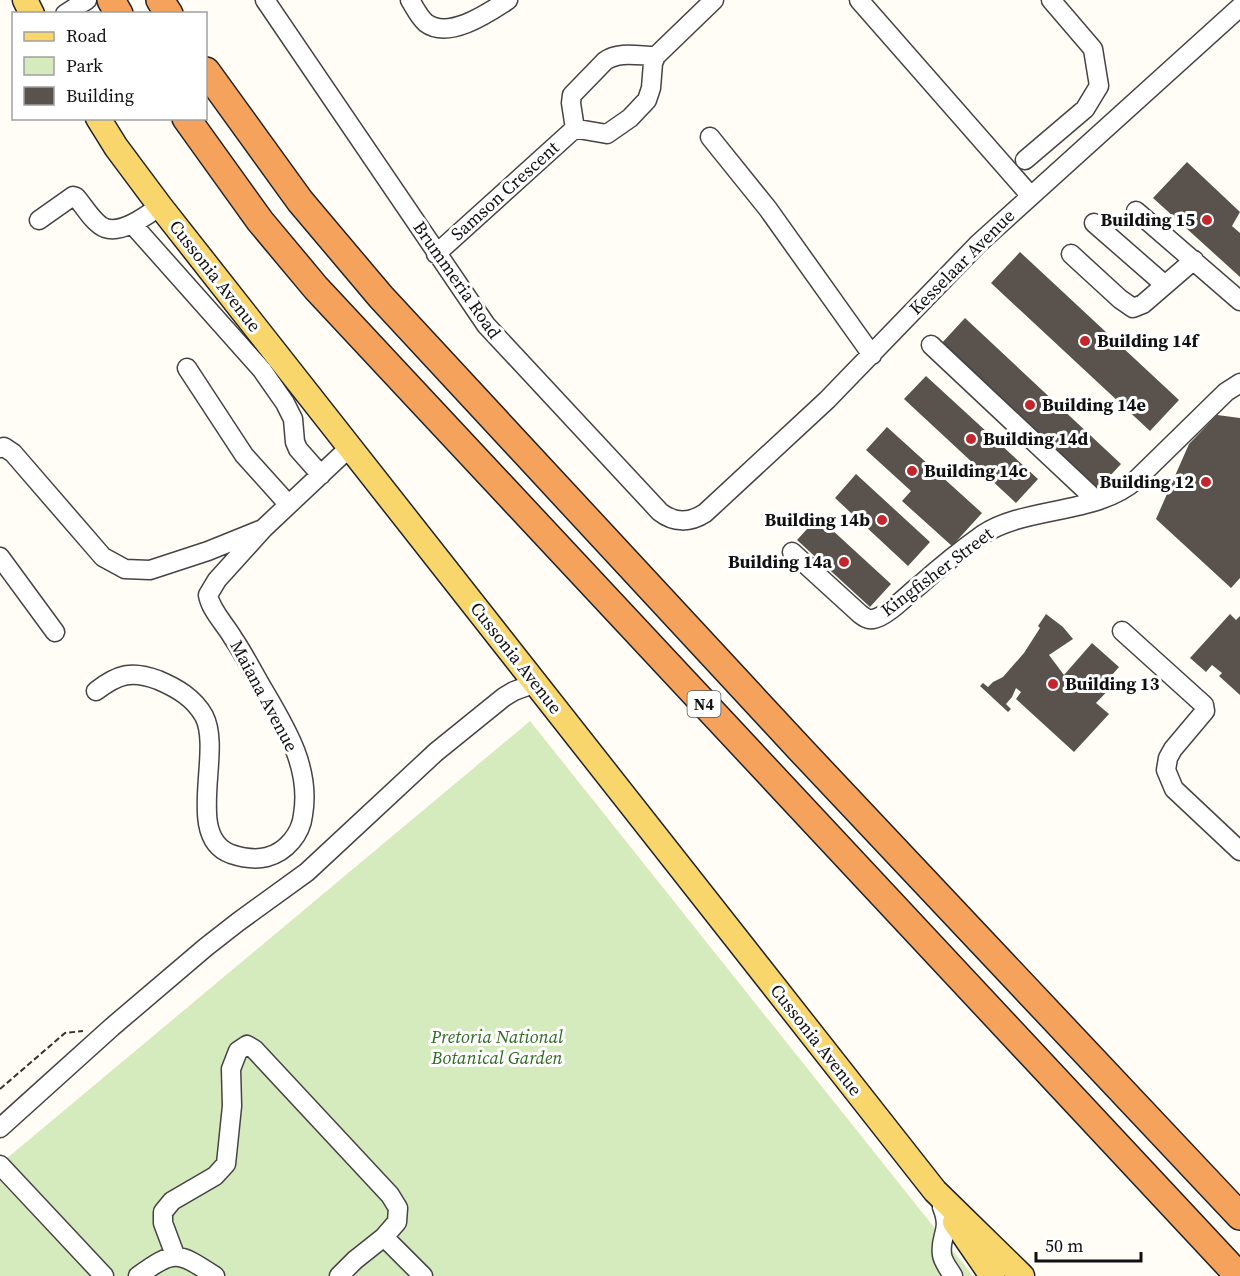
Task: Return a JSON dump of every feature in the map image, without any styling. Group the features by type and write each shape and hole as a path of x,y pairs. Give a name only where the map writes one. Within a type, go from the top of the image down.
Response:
{"highway":[{"name":"N4","path":"207,72 300,201 381,297 800,749 1240,1216"},
{"name":"N4","path":"187,120 260,221 316,288 1239,1276"}],"main road":[{"name":"Cussonia Avenue","path":"99,120 116,147 160,206 937,1192 1022,1276"},
{"name":"Cussonia Avenue","path":"937,1192 962,1235 992,1276"}],"street":[{"path":"68,12 87,0"},
{"name":"Brummeria Road","path":"265,0 435,254 491,332 664,515 677,520 689,520"},
{"path":"410,0 426,23 446,29 467,24 508,0"},
{"path":"656,56 714,0"},
{"path":"859,0 1030,195"},
{"path":"1025,160 1085,109 1099,86 1093,49 1051,0"},
{"name":"Kesselaar Avenue","path":"689,520 709,510 827,400 945,277 1030,195 1240,7"},
{"name":"Samson Crescent","path":"435,254 575,129 607,134 630,118 650,95 653,63 656,56 615,55 600,66 572,95 575,129"},
{"path":"1085,109 1103,130"},
{"path":"710,137 768,209 872,355"},
{"path":"39,220 73,196 105,228 133,225 160,206"},
{"path":"1136,211 1240,301"},
{"path":"1094,223 1165,285"},
{"path":"133,225 262,370 293,418 295,442 298,449 321,475"},
{"path":"1071,254 1133,308 1143,304 1194,260"},
{"path":"931,345 1096,500"},
{"path":"187,368 244,455 288,504"},
{"name":"Kingfisher Street","path":"792,552 860,614 874,619 897,604 990,530 1115,494 1132,484 1226,392 1240,383"},
{"path":"0,448 4,447 13,453 103,557 124,569 150,570 208,551 264,528"},
{"name":"Maiana Avenue","path":"96,691 118,676 137,674 173,687 191,699 205,717 210,738 207,799 209,827 213,840 219,848 226,852 249,858 270,856 288,845 301,827 305,804 303,777 296,753 278,714 242,651 213,608 208,595 217,580 264,528 350,447"},
{"path":"0,557 55,632"},
{"path":"1122,631 1204,705 1205,711 1169,756 1166,770 1174,789 1240,851"},
{"path":"0,1128 112,1027 238,922 307,872 436,752 491,706 514,691 536,682"},
{"path":"175,1256 163,1223 163,1212 172,1201 214,1176 226,1164 232,1106 231,1069 238,1051 247,1045 254,1049 390,1195 398,1208 397,1222 384,1237 339,1276"},
{"path":"0,1165 104,1276"},
{"path":"937,1192 947,1222 942,1257 953,1276"},
{"path":"384,1237 423,1276"},
{"path":"138,1276 165,1258 175,1256 182,1257 215,1276"}],"path":[{"path":"0,1089 65,1033 112,1027"}],"green space":[{"name":"Pretoria National Botanical Garden","path":"530,721 973,1276 0,1276 0,1164"}],"building":[{"name":"Building 15","path":"1187,162 1240,212 1232,226 1240,233 1240,277 1153,198"},
{"name":"Building 14f","path":"1020,252 1179,400 1150,431 991,283"},
{"name":"Building 14e","path":"965,318 1121,464 1096,491 940,345"},
{"name":"Building 14d","path":"926,376 1038,479 1016,503 904,399"},
{"name":"Building 12","path":"1217,415 1240,418 1240,578 1231,588 1156,519 1189,444"},
{"name":"Building 14c","path":"887,427 982,513 952,546 902,501 911,491 866,450"},
{"name":"Building 14b","path":"856,474 930,542 908,566 835,498"},
{"name":"Building 14a","path":"818,517 891,584 870,607 797,540"},
{"name":"Building 13","path":"1046,614 1063,627 1073,639 1049,655 1064,675 1092,643 1119,667 1112,675 1118,680 1096,703 1109,714 1074,752 1016,699 1021,692 1016,688 1006,704 1011,709 1008,712 980,686 983,683 988,687 1003,677 1024,653"},
{"path":"1230,614 1236,620 1240,616 1240,695 1219,676 1222,673 1212,665 1206,672 1190,658"}],"place":[{"name":"Building 15","path":"1207,220"},
{"name":"Building 14f","path":"1085,341"},
{"name":"Building 14e","path":"1030,405"},
{"name":"Building 14d","path":"971,439"},
{"name":"Building 14c","path":"912,471"},
{"name":"Building 12","path":"1206,482"},
{"name":"Building 14b","path":"882,520"},
{"name":"Building 14a","path":"844,562"},
{"name":"Building 13","path":"1053,684"}]}
